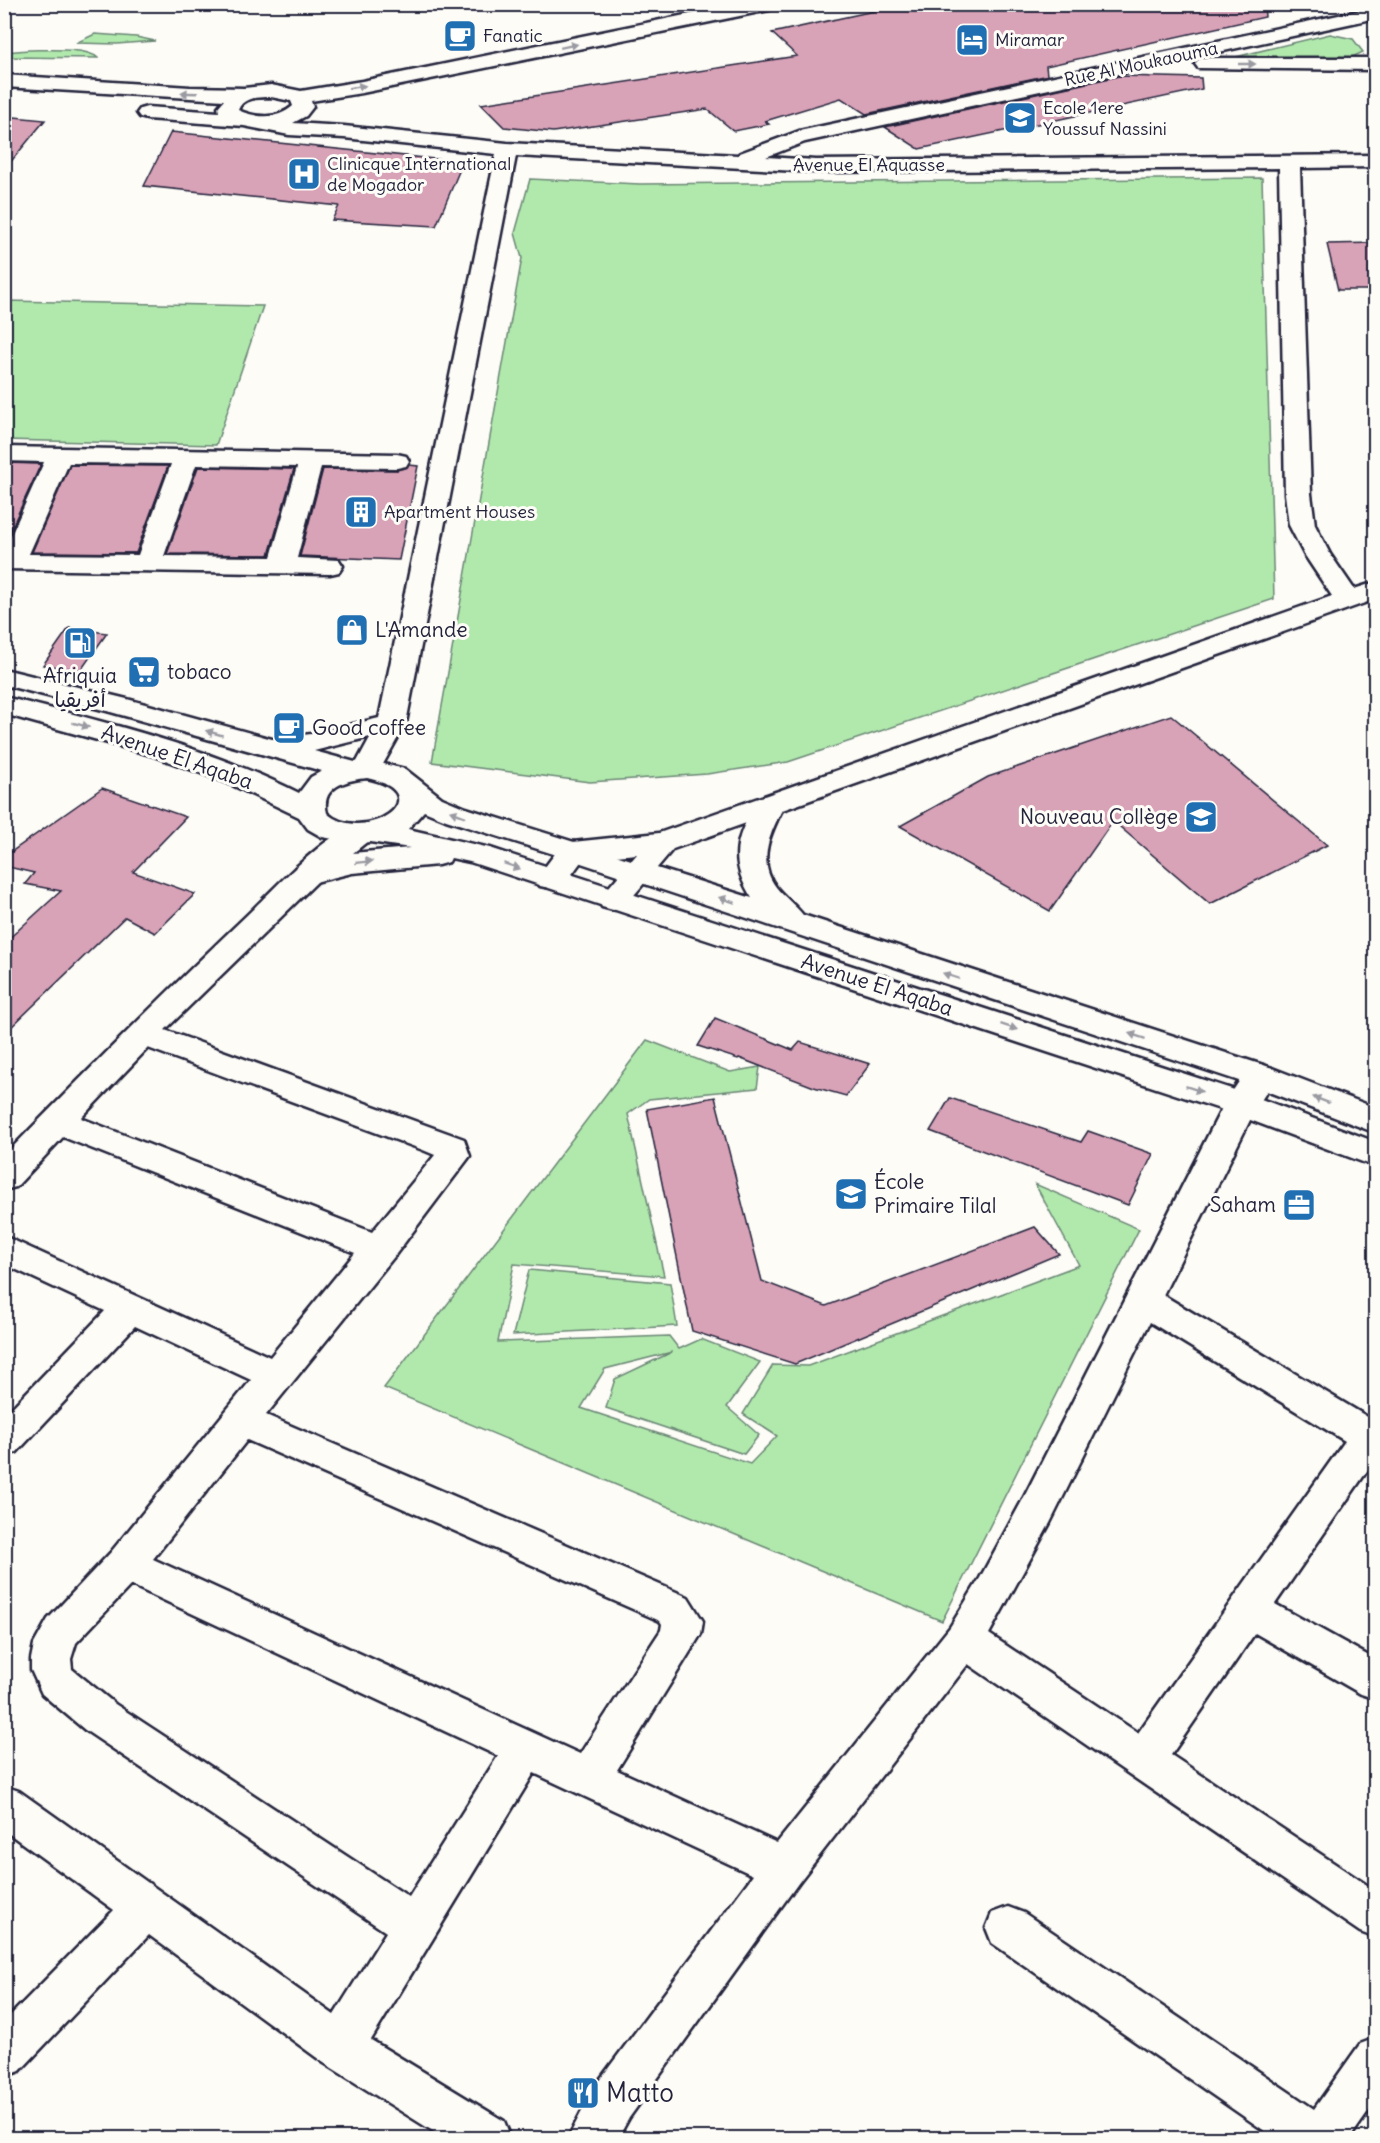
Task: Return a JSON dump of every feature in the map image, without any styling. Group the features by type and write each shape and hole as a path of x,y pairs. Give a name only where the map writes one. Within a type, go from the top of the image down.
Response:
{"street":[{"path":"301,102 374,84 769,4"},
{"path":"1348,11 1368,31"},
{"name":"Rue Al Moukaouma","path":"734,162 799,137 1146,63 1348,11 1376,12"},
{"path":"1146,63 1376,64"},
{"path":"4,81 190,93 247,94 282,91 301,102 309,117 353,133"},
{"path":"63,107 79,86"},
{"path":"247,94 231,102 228,107 229,113 250,121 281,120 300,112 301,102"},
{"path":"125,111 250,121 308,131 353,133"},
{"name":"Avenue El Aquasse","path":"353,133 507,150 828,166 1376,160"},
{"path":"317,818 341,833 365,833 389,828 406,816 415,801 405,783 392,723 507,150"},
{"path":"1289,162 1298,494 1302,525 1317,554 1348,600"},
{"path":"4,454 397,461"},
{"path":"60,455 9,561 330,566"},
{"path":"148,563 186,457"},
{"path":"282,565 311,459"},
{"path":"551,879 574,850 663,842 1376,590"},
{"name":"Avenue El Aqaba","path":"4,676 117,705 257,746 359,770"},
{"name":"Avenue El Aqaba","path":"4,705 95,729 230,773 281,795 317,818"},
{"path":"257,746 311,743 392,723"},
{"path":"359,770 392,723"},
{"path":"307,874 317,818 310,801 314,791 323,782 359,770 405,783"},
{"name":"Avenue El Aqaba","path":"405,783 432,804 456,814 794,922 1250,1090 1376,1155"},
{"path":"769,806 753,839 752,871 767,898 794,922"},
{"path":"4,1178 142,1034 307,874 365,833"},
{"name":"Avenue El Aqaba","path":"365,833 419,840 479,855 613,900 1250,1090 1376,1121"},
{"path":"613,900 663,842"},
{"path":"307,874 363,862 430,855 479,855"},
{"path":"142,1034 452,1148 451,1160 125,1564 62,1631 54,1644 51,1659 52,1670 57,1681 100,1718 416,1928"},
{"path":"592,2139 612,2102 784,1868 964,1639 1036,1512 1250,1090"},
{"path":"58,1122 380,1249"},
{"path":"4,1249 277,1376"},
{"path":"1142,1300 1372,1439 1249,1609 1144,1760"},
{"path":"4,1441 130,1308"},
{"path":"241,1421 674,1609 683,1621 681,1634 589,1777"},
{"path":"125,1564 784,1868"},
{"path":"1249,1609 1376,1681"},
{"path":"964,1639 1376,1917"},
{"path":"340,2047 526,1749"},
{"path":"4,1805 340,2047 487,2139"},
{"path":"4,2055 147,1906"},
{"path":"1008,1928 1314,2139"},
{"path":"1322,2139 1376,2060"}],"green space":[{"path":"95,34 155,41 117,44 76,43"},
{"path":"1330,34 1353,39 1363,52 1350,58 1227,59"},
{"path":"29,50 85,52 98,58 5,57 5,52"},
{"path":"1262,178 1274,599 788,762 707,774 590,782 432,762 522,258 515,233 530,179 640,184"},
{"path":"5,301 263,306 216,445 5,440"},
{"path":"647,1040 730,1072 760,1067 757,1088 649,1099 628,1114 664,1276 514,1264 498,1342 669,1336 679,1349 701,1339 760,1362 727,1407 759,1435 744,1454 606,1408 615,1379 672,1352 605,1369 581,1408 750,1464 777,1436 743,1414 773,1365 808,1366 1079,1265 1035,1184 1139,1229 942,1621 384,1388"},
{"path":"529,1270 670,1283 677,1326 513,1335"}],"building":[{"path":"906,4 1264,4 1265,17 1046,66 1047,75 1049,75 866,114 841,98 765,121 769,124 734,131 707,109 553,132 504,127 481,104 797,56 772,33"},
{"path":"1119,76 1201,78 1202,89 919,149 885,127"},
{"path":"4,116 45,120 4,170"},
{"name":"Clinicque International de Mogador","path":"171,132 463,162 436,226 332,220 339,206 144,186"},
{"path":"1376,243 1376,290 1338,290 1327,244"},
{"path":"4,463 41,464 4,544"},
{"path":"70,465 168,466 136,553 32,552"},
{"name":"Apartment Houses","path":"409,465 418,466 399,560 300,556 323,469 397,470"},
{"path":"198,467 294,469 269,555 167,554"},
{"name":"Afriquia أفريقيا","path":"69,628 107,633 81,670 43,665"},
{"name":"Nouveau Collège","path":"1171,715 1327,845 1210,904 1113,821 1050,911 900,826 988,777"},
{"path":"102,788 186,817 133,872 195,894 155,933 125,917 4,1034 4,943 61,891 25,884 34,873 4,866 4,857"},
{"path":"715,1018 793,1050 800,1042 870,1064 846,1096 814,1087 739,1058 698,1046"},
{"path":"715,1097 762,1281 826,1306 1035,1227 1059,1254 795,1364 692,1331 647,1109"},
{"path":"950,1098 1081,1142 1088,1131 1153,1154 1128,1205 930,1131"}],"place":[{"name":"Fanatic","path":"460,36"},
{"name":"Miramar","path":"972,40"},
{"name":"Ecole 1ere Youssuf Nassini","path":"1020,118"},
{"name":"Clinicque International de Mogador","path":"304,174"},
{"name":"Apartment Houses","path":"361,512"},
{"name":"L'Amande","path":"352,630"},
{"name":"Afriquia أفريقيا","path":"80,643"},
{"name":"tobaco","path":"144,672"},
{"name":"Good coffee","path":"289,728"},
{"name":"Nouveau Collège","path":"1201,817"},
{"name":"École Primaire Tilal","path":"851,1194"},
{"name":"Saham","path":"1299,1205"},
{"name":"Matto","path":"583,2093"}]}
